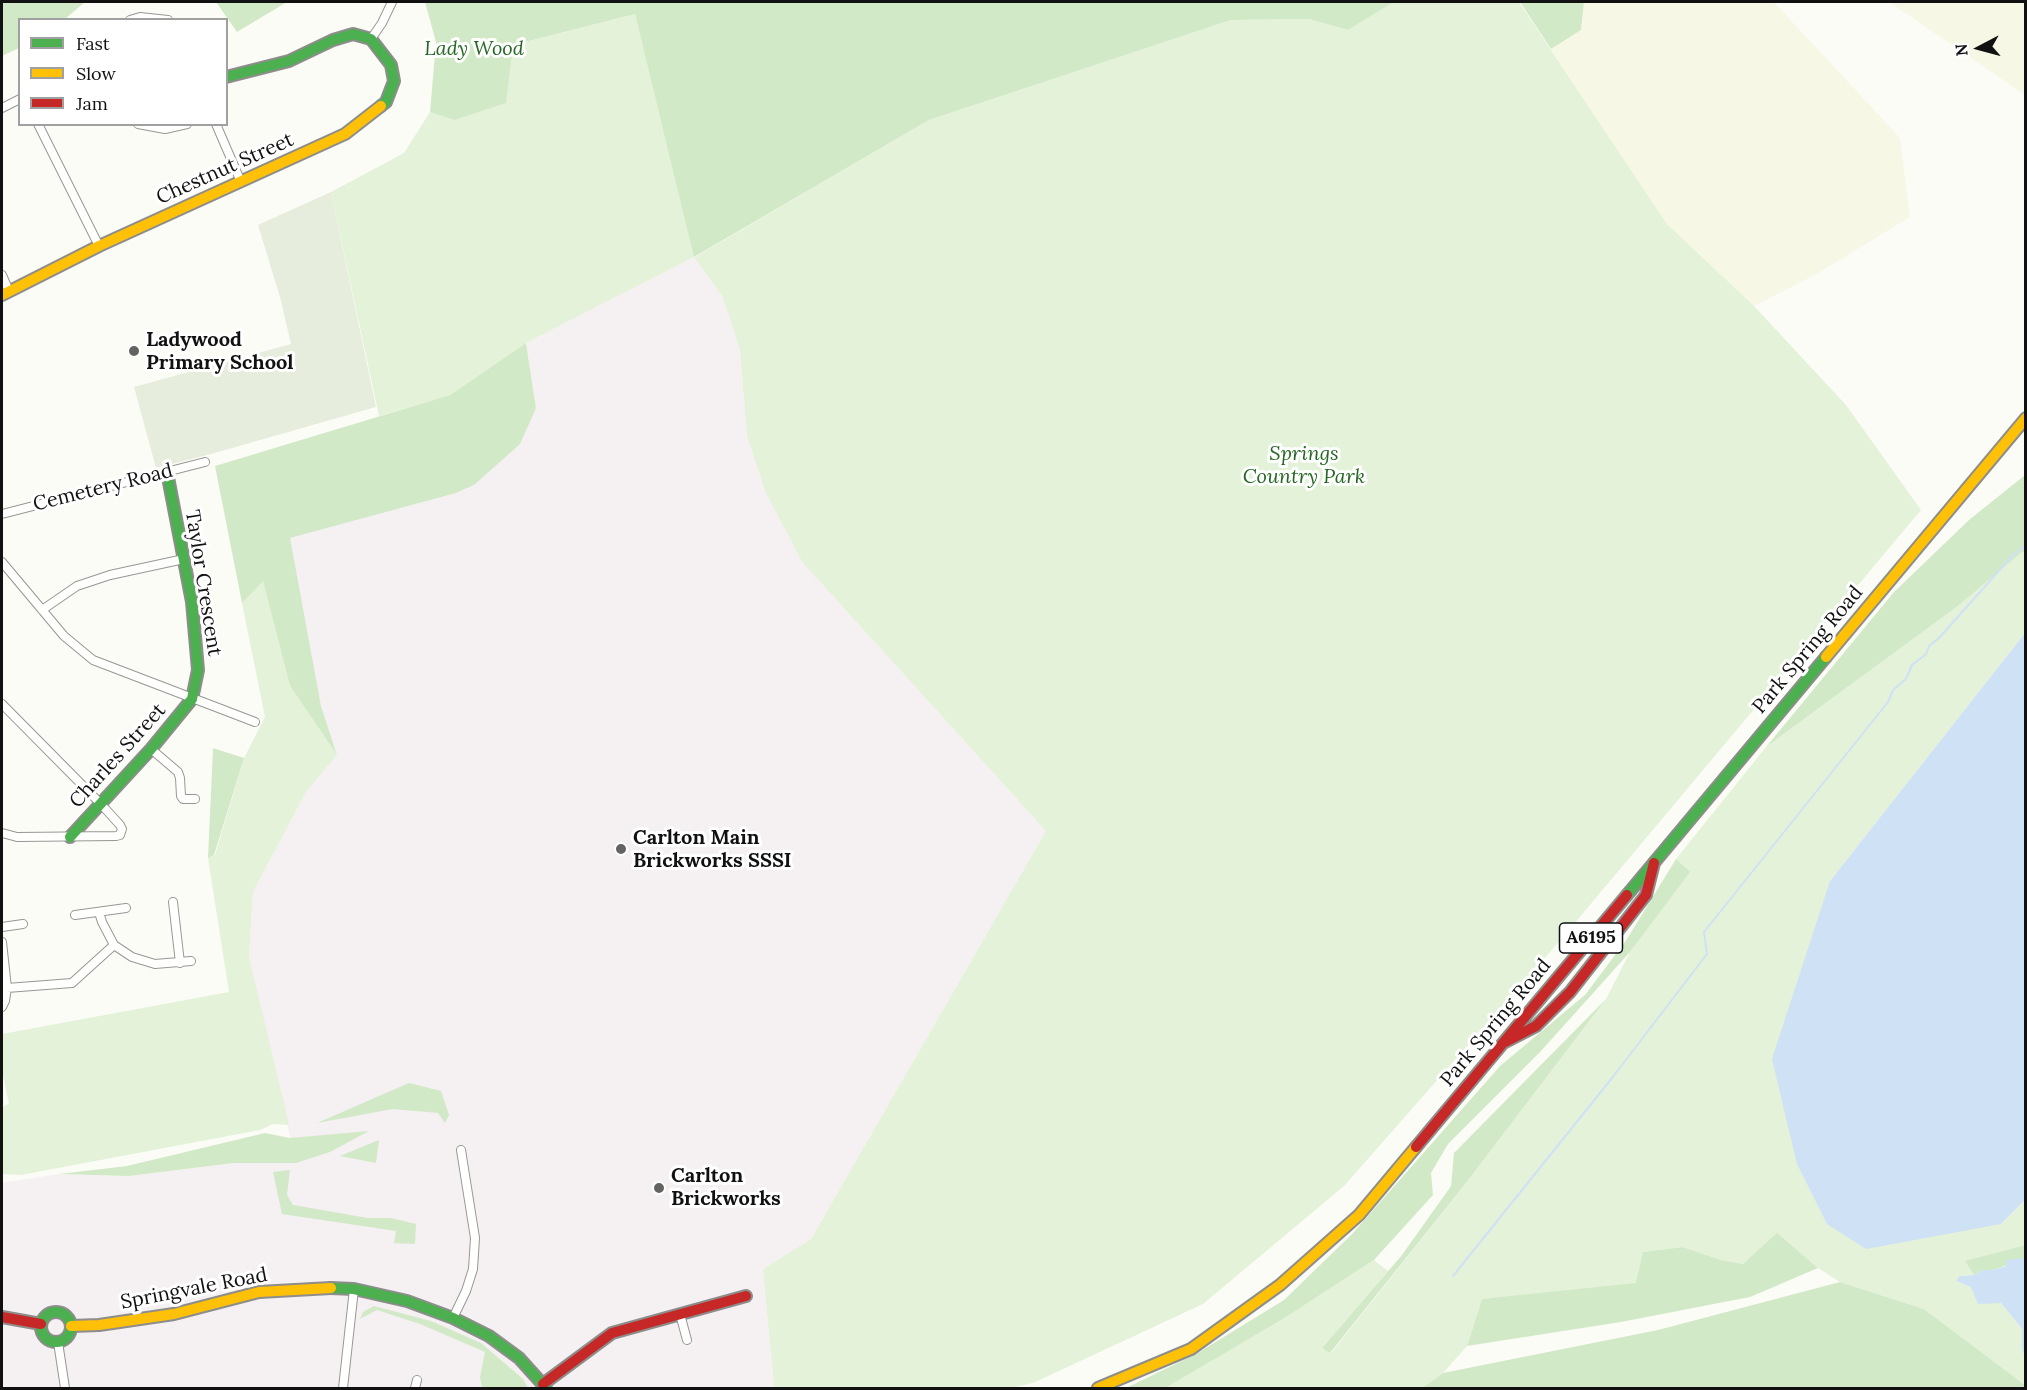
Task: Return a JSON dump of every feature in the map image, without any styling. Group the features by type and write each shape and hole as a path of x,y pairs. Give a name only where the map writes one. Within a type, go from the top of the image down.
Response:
{"street":[{"path":"228,76 289,61 346,35 361,35 371,39 392,2"},
{"name":"Chestnut Street","path":"5,293 99,246 345,134 386,102 394,81 391,65 371,39"},
{"path":"2,108 18,100"},
{"path":"39,126 99,246"},
{"path":"149,126 165,129 178,126"},
{"path":"217,126 241,182"},
{"path":"2,275 5,293"},
{"name":"Park Spring Road","path":"1098,1389 1191,1349 1280,1285 1359,1215 2025,418"},
{"name":"Cemetery Road","path":"2,514 205,462"},
{"name":"Taylor Crescent","path":"167,472 192,602 198,670 192,699"},
{"path":"42,610 77,586 110,575 184,560"},
{"path":"2,562 64,636 93,660 255,722"},
{"name":"Charles Street","path":"70,837 151,749 192,699"},
{"path":"2,704 120,825 120,835 17,837 2,833"},
{"path":"151,749 178,772 183,800 195,799"},
{"path":"1503,1043 1536,1026 1570,992 1646,895 1654,863"},
{"path":"173,902 180,963"},
{"path":"75,915 126,908"},
{"path":"99,912 114,945 147,963 191,961"},
{"path":"2,927 23,924"},
{"path":"2,942 7,988 2,1007"},
{"path":"7,988 72,983 114,945"},
{"path":"453,1318 466,1291 473,1269 475,1238 461,1150"},
{"name":"Springvale Road","path":"41,1324 45,1316 57,1312 65,1315 71,1326 99,1325 174,1314 259,1292 313,1288 354,1289 407,1300 453,1318 489,1336 519,1358 545,1386"},
{"path":"343,1389 354,1289"},
{"path":"545,1386 574,1359 612,1333 746,1296"},
{"path":"680,1314 687,1340"},
{"path":"2,1317 41,1324 46,1338 58,1342 66,1338 71,1326"},
{"path":"58,1342 65,1389"}],"shaded area":[{"path":"694,257 722,296 731,321 740,351 747,436 803,563 1046,831 811,1239 763,1269 774,1388 2,1388 2,1183 59,1174 129,1176 234,1163 296,1163 249,957 253,892 306,792 337,755 321,706 289,538 456,493 474,485 536,408 526,343"}],"green space":[{"path":"2,2 85,2 66,18 18,18 18,48 2,56"},
{"path":"216,2 287,2 237,32"},
{"name":"Lady Wood","path":"425,2 1394,2 1348,30 1309,19 1231,20 929,120 694,257 635,14 513,45 506,103 454,120 430,112 436,42"},
{"name":"Springs Country Park","path":"1394,2 1519,2 1667,224 1754,306 1846,405 1921,510 1558,943 1344,1186 1203,1304 1033,1383 1010,1388 774,1388 763,1269 811,1239 1046,831 803,563 766,493 747,436 740,351 731,321 722,296 694,257 526,343 450,395 379,416 331,192 404,153 430,112 454,120 513,45 635,14 695,257 929,120 1231,20 1309,19 1348,30"},
{"path":"1520,2 1584,2 1581,30 1551,49"},
{"path":"1584,2 1774,2 1900,138 1910,217 1815,275 1754,306 1667,224 1551,49 1581,30"},
{"path":"1889,2 2025,2 2025,95"},
{"path":"331,192 376,407 156,468 134,387 291,344 280,297 258,225"},
{"path":"526,343 536,408 520,444 474,485 456,493 290,538 321,706 337,755 290,686 263,581 242,603 215,466 450,395"},
{"path":"2025,475 2025,552 1958,606 1766,747 1894,592 1969,520"},
{"path":"2025,552 2025,633 1830,881 2001,1224 2025,1200 2025,1245 1966,1261 1974,1275 1960,1276 1971,1287 2001,1303 2022,1329 2025,1385 1924,1309 1840,1282 1818,1268 1777,1234 1743,1264 1721,1260 1683,1247 1644,1252 1637,1288 1482,1299 1467,1346 1443,1373 1422,1388 1164,1388 1283,1319 1374,1260 1388,1271 1322,1348 1331,1353 1466,1183 1606,999 1630,952 1689,872 1676,859 1766,747 1958,606"},
{"path":"263,580 290,686 337,755 306,792 253,892 249,957 289,1125 273,1124 260,1130 21,1175 2,1174 2,1107 9,1104 2,1070 2,1034 229,992 208,858 215,855 244,758 265,717 242,603"},
{"path":"213,748 244,758 214,855 208,858"},
{"path":"1676,859 1690,872 1630,952 1541,1051 1448,1144 1431,1173 1433,1195 1374,1260 1283,1319 1165,1388 1126,1388 1196,1354 1284,1300 1352,1234 1500,1066 1585,995 1627,939"},
{"path":"1606,999 1466,1183 1330,1353 1322,1348 1402,1255 1451,1186 1454,1153"},
{"path":"409,1083 441,1091 449,1115 445,1123 438,1113 393,1109 317,1123"},
{"path":"369,1131 330,1152 296,1163 234,1163 129,1176 59,1174 127,1166 265,1133 290,1138"},
{"path":"379,1140 376,1163 340,1156"},
{"path":"290,1170 287,1195 293,1205 368,1218 391,1218 416,1224 415,1244 394,1243 396,1231 282,1214 273,1172"},
{"path":"1777,1233 1818,1268 1750,1297 1621,1322 1467,1346 1482,1299 1636,1283 1643,1252 1683,1247 1721,1260 1743,1264"},
{"path":"2025,1245 2025,1259 1993,1270 1983,1270 1974,1275 1965,1261"},
{"path":"1840,1282 1924,1309 2025,1385 2025,1388 1422,1388 1443,1373 1658,1330"},
{"path":"374,1306 431,1321 481,1343 523,1379 528,1388 482,1388 480,1377 485,1352 420,1324 377,1310 360,1319 363,1312"}],"water":[{"path":"2025,633 2025,1200 2001,1224 1866,1249 1827,1224 1797,1164 1772,1059 1830,881"},
{"path":"2025,1258 2025,1358 2022,1349 2022,1329 2001,1303 1978,1304 1971,1287 1956,1281 1960,1276 1974,1275 1983,1270 2006,1266 2007,1260"}],"waterway":[{"path":"1453,1276 1612,1078 1707,954 1704,932 1888,702 1893,690 1906,679 1912,665 1926,654 1929,646 1939,638 2013,555 2026,545"}],"traffic: fast":[{"path":"228,76 289,61 333,40 353,34 371,39 391,65 394,81 386,102 381,106"},
{"path":"70,837 151,749 192,699 198,670 192,602 167,472"},
{"path":"1627,895 1826,657"},
{"path":"331,1288 354,1289 407,1301 453,1318 489,1336 519,1358 546,1388"},
{"path":"56,1312 67,1316 71,1327 67,1338 56,1342 45,1338 41,1327 45,1316 56,1312"}],"traffic: slow":[{"path":"2,295 99,246 345,134 381,106"},
{"path":"1826,657 2026,418"},
{"path":"1098,1388 1191,1349 1280,1285 1359,1215 1416,1147"},
{"path":"71,1326 99,1325 174,1314 259,1292 331,1288"}],"traffic: jam":[{"path":"1505,1042 1536,1026 1570,992 1646,895 1654,863"},
{"path":"1416,1147 1627,895"},
{"path":"543,1384 612,1333 746,1296"},
{"path":"2,1317 41,1324"}],"place":[{"name":"Ladywood Primary School","path":"134,351"},
{"name":"Carlton Main Brickworks SSSI","path":"621,849"},
{"name":"Carlton Brickworks","path":"659,1188"}]}
